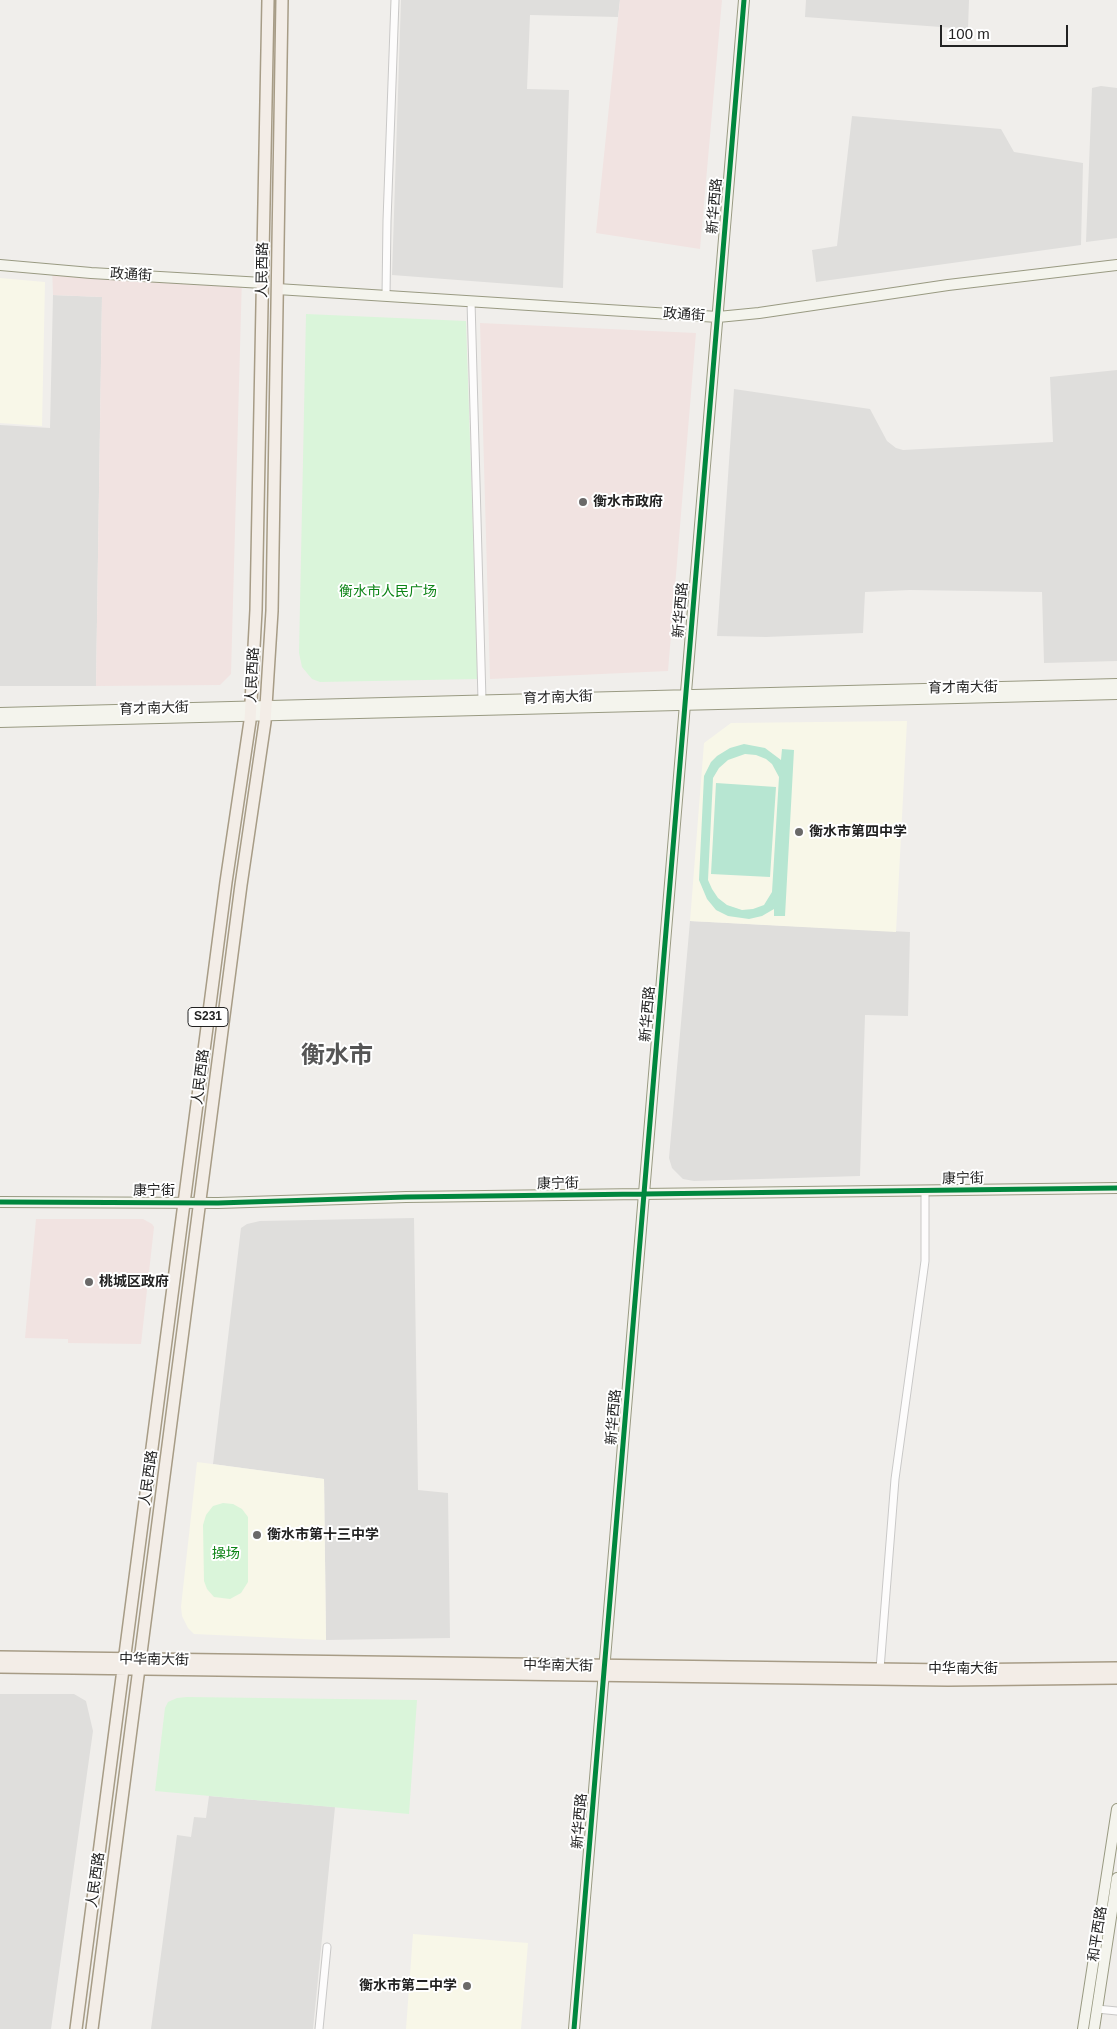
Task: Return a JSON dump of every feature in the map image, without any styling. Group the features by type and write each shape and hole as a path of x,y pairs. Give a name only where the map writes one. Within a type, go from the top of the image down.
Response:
{"main road":[{"name":"人民西路","path":"76,2029 226,882 251,711 256,610 268,0"},
{"name":"人民西路","path":"92,2029 241,884 266,710 272,611 282,0"},
{"name":"中华南大街","path":"0,1657 140,1665 604,1671 948,1680 1117,1678"},
{"name":"中华南大街","path":"0,1667 124,1664"},
{"name":"中华南大街","path":"604,1671 1117,1668"}],"street":[{"path":"386,296 386,229 395,0"},
{"name":"新华西路","path":"574,2029 744,0"},
{"name":"政通街","path":"0,265 263,283"},
{"name":"政通街","path":"277,289 717,317 1117,265"},
{"path":"471,301 482,700"},
{"name":"育才南大街","path":"266,710 685,699 1117,684"},
{"name":"育才南大街","path":"0,722 482,700 1117,694"},
{"name":"育才南大街","path":"0,713 251,711"},
{"name":"康宁街","path":"0,1202 200,1203 406,1197 1117,1188"},
{"path":"880,1669 894,1480 925,1261 925,1190"},
{"name":"和平西路","path":"1083,2029 1117,1809"},
{"name":"和平西路","path":"1094,2029 1117,1878"},
{"path":"319,2029 326,1948"},
{"path":"1097,2009 1117,2011"}],"shaded area":[{"path":"401,0 620,0 618,17 530,15 527,89 569,90 563,288 392,275"},
{"path":"620,0 722,0 700,249 596,233"},
{"path":"806,0 969,0 968,29 805,17"},
{"path":"1101,86 1117,88 1117,238 1086,242 1092,88"},
{"path":"852,116 1001,129 1014,152 1083,163 1081,245 816,282 812,250 837,246"},
{"path":"52,266 242,276 231,674 220,685 96,686 102,297 53,295"},
{"path":"0,278 45,282 42,426 0,423"},
{"path":"53,295 102,297 96,686 0,686 0,425 50,428"},
{"name":"衡水市政府","path":"480,323 696,333 668,671 490,679"},
{"path":"1117,370 1117,661 1044,663 1042,592 910,590 865,592 863,633 766,637 717,636 734,389 870,409 887,441 896,448 903,450 1053,442 1050,377"},
{"name":"衡水市第四中学","path":"907,721 896,932 690,921 704,743 731,723"},
{"path":"690,921 910,932 908,1016 865,1015 860,1176 694,1181 683,1179 672,1168 669,1158"},
{"path":"414,1218 418,1490 448,1493 450,1638 326,1640 324,1479 213,1464 241,1228 247,1224 260,1221"},
{"name":"桃城区政府","path":"36,1219 143,1219 152,1224 154,1227 141,1344 68,1343 68,1339 25,1338"},
{"name":"衡水市第十三中学","path":"197,1462 324,1479 326,1640 194,1634 188,1628 182,1616 181,1607"},
{"path":"0,1694 74,1694 86,1701 93,1731 51,2029 0,2029"},
{"path":"209,1796 335,1807 313,2029 151,2029 177,1835 191,1837 194,1817 206,1818"},
{"name":"衡水市第二中学","path":"413,1934 528,1943 521,2029 406,2029"}],"green space":[{"name":"衡水市人民广场","path":"306,314 466,321 478,679 320,682 312,679 302,667 299,653"},
{"path":"744,744 765,748 781,760 782,749 794,750 785,916 774,916 774,909 762,916 749,919 728,916 716,910 707,899 699,880 704,776 711,762 730,748","holes":["745,754 756,755 772,764 779,777 772,892 764,905 742,910 727,905 718,898 708,880 713,778 719,768 728,760"]},
{"path":"716,783 776,787 770,877 711,874"},
{"name":"操场","path":"223,1503 233,1504 242,1509 248,1517 248,1582 241,1593 230,1599 214,1597 207,1589 204,1581 203,1525 206,1515 213,1506"},
{"path":"177,1698 417,1700 409,1814 155,1791 165,1708 168,1702"}],"cycle path":[{"path":"574,2029 744,0"},
{"path":"0,1202 218,1203 406,1197 1117,1188"}],"place":[{"name":"衡水市政府","path":"583,502"},
{"name":"衡水市第四中学","path":"799,832"},
{"name":"桃城区政府","path":"89,1282"},
{"name":"衡水市第十三中学","path":"257,1535"},
{"name":"衡水市第二中学","path":"467,1986"}],"district":[{"name":"衡水市","path":"337,1056"}]}
